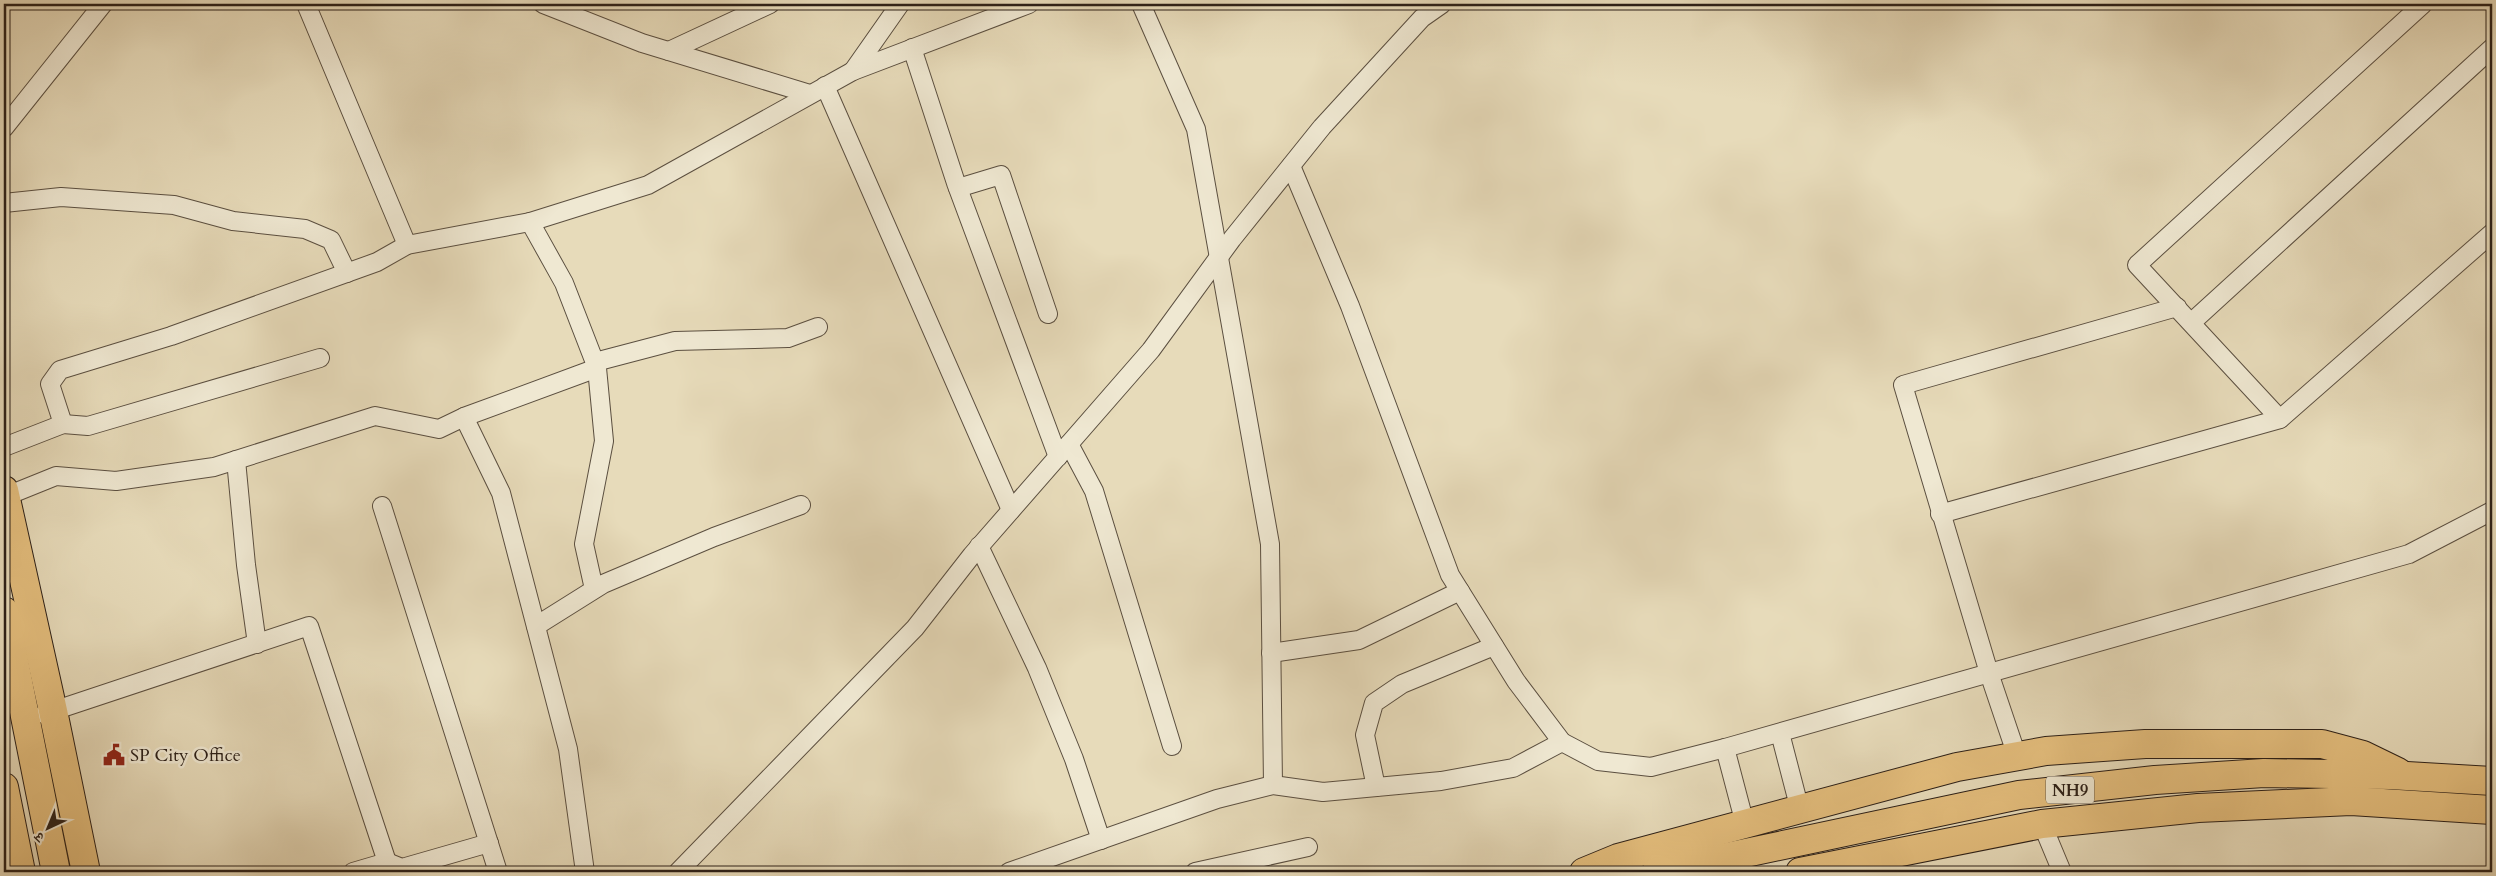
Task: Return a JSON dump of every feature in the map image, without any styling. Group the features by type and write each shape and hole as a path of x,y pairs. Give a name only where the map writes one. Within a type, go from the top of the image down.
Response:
{"highway":[{"path":"4,495 53,711 86,872"},
{"path":"4,611 56,872"},
{"path":"1584,872 1618,858 1957,767 2046,751 2145,744 2322,744 2363,755 2406,776"},
{"name":"NH9","path":"1656,872 2019,795 2155,780 2264,773 2406,776 2492,781"},
{"path":"4,786 21,872"},
{"name":"NH9","path":"1800,872 2042,824 2198,808 2351,801 2492,810"}],"street":[{"path":"4,128 103,4"},
{"path":"306,4 407,245"},
{"path":"543,4 670,51 818,90"},
{"path":"670,51 770,4"},
{"path":"854,70 900,4"},
{"path":"63,424 50,384 60,370 171,336 347,273 377,262 407,245 530,222 648,185 854,70 1028,4"},
{"path":"1141,4 1196,129 1220,255 1270,544 1273,784"},
{"path":"678,872 915,628 979,546 1152,350 1220,255 1322,127 1422,18 1442,4"},
{"path":"2280,419 2192,322 2137,265 2423,4"},
{"path":"912,48 958,188 1063,450 1094,491 1172,746"},
{"path":"2192,322 2492,48"},
{"path":"818,90 1011,510"},
{"path":"1291,166 1350,306 1450,575 1516,681 1562,742 1598,761 1651,767 1780,733 2409,554 2492,511"},
{"path":"958,188 1001,175 1048,314"},
{"path":"4,203 61,197 174,205 234,221 305,229 331,240 347,273"},
{"path":"530,222 564,284 596,365 604,441 584,544 594,589"},
{"path":"1940,514 2280,419 2492,233"},
{"path":"2017,756 1989,674 1903,385 2177,307"},
{"path":"4,495 56,476 116,481 214,467 376,416 439,429 464,417 596,365 675,341 788,338 818,327"},
{"path":"4,448 63,424 88,426 320,358"},
{"path":"464,417 501,493 568,749 585,872"},
{"path":"236,460 257,644"},
{"path":"536,626 603,584 714,537 801,505"},
{"path":"382,506 498,872"},
{"path":"979,546 1037,668 1074,759 1101,840"},
{"path":"1271,653 1358,640 1460,591"},
{"path":"27,720 309,626 387,862"},
{"path":"1376,787 1365,735 1374,703 1402,684 1494,646"},
{"path":"1780,733 1800,810"},
{"path":"1009,872 1216,799 1273,784 1323,792 1441,781 1513,768 1562,742"},
{"path":"1725,748 1745,824"},
{"path":"2042,824 2062,872"},
{"path":"353,872 387,862 402,868 489,843"},
{"path":"1195,872 1308,847"}],"place":[{"name":"SP City Office","path":"114,755"}]}
